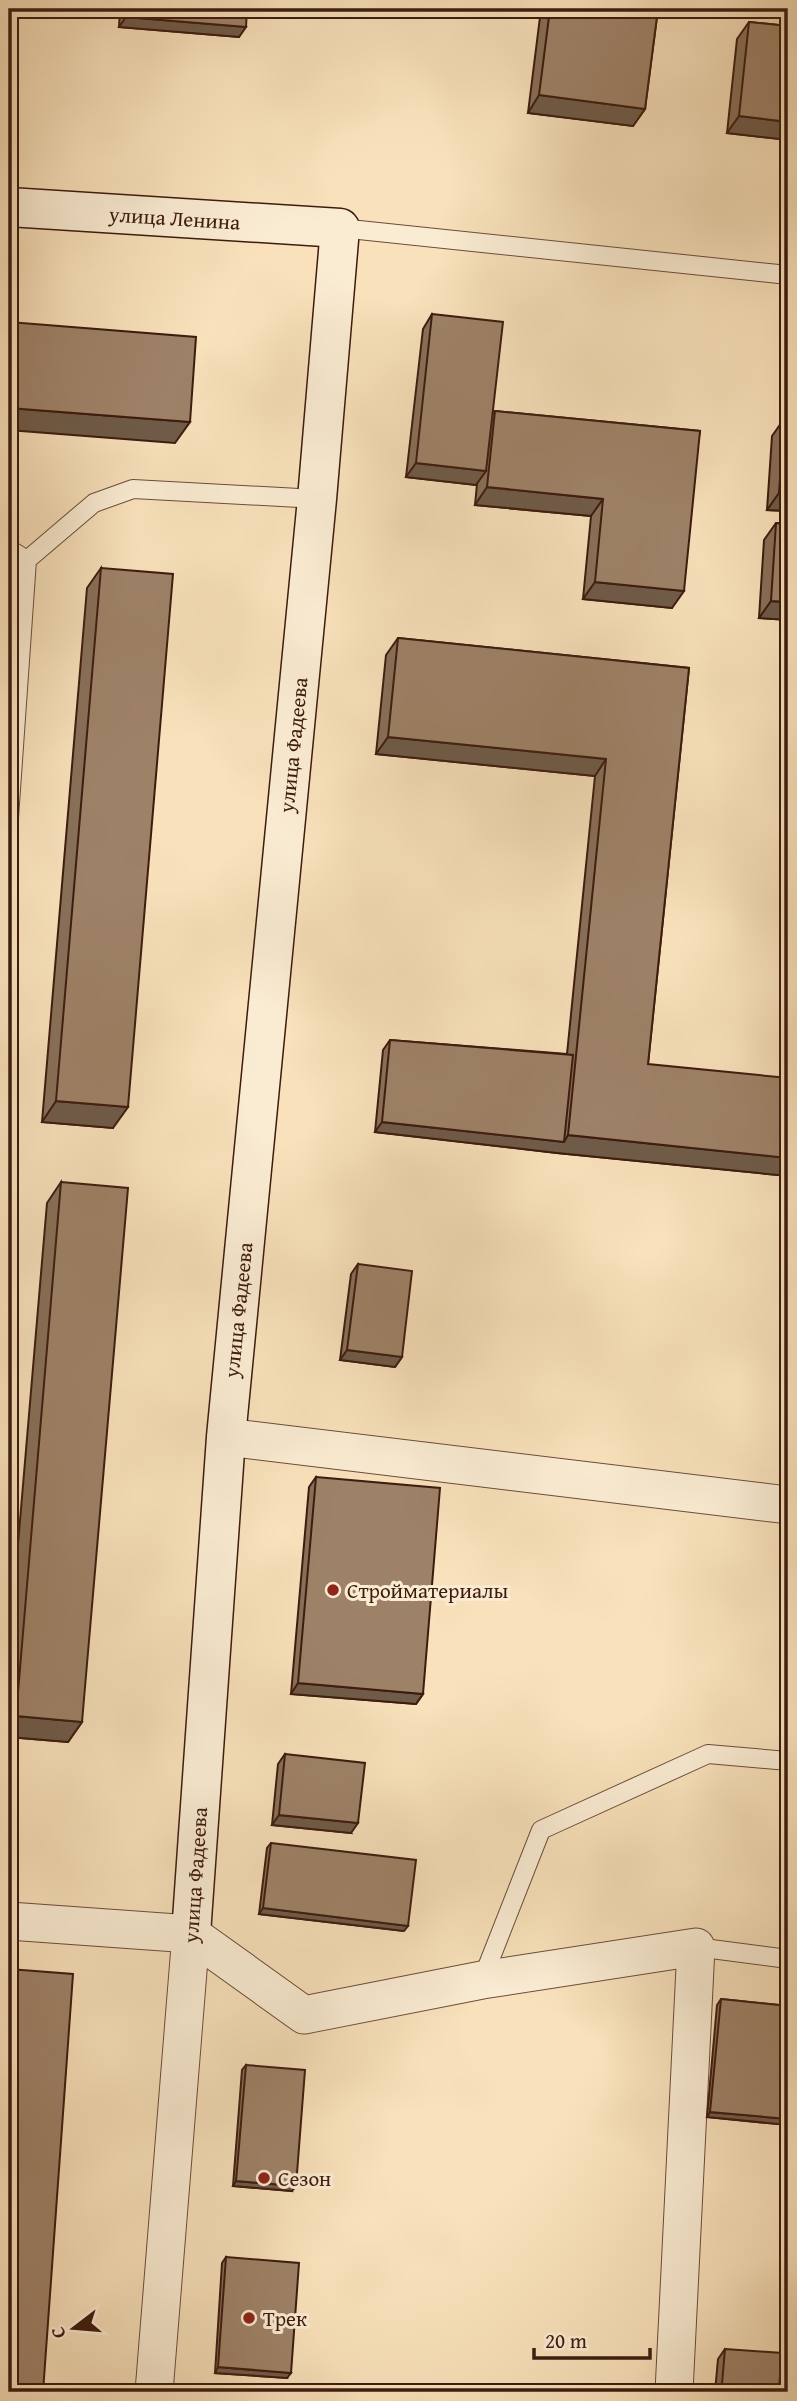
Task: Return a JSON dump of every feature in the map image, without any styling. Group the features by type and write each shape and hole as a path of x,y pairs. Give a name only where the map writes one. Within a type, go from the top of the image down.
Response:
{"street":[{"name":"улица Ленина","path":"9,207 340,228"},
{"name":"улица Фадеева","path":"154,2392 191,1934 226,1437 317,499 340,228"},
{"path":"226,1437 788,1506"},
{"path":"9,1921 191,1934 304,2015 482,1980 696,1947 674,2392"}],"lane":[{"path":"340,228 788,275"},
{"path":"9,818 27,560 94,503 134,489 317,499"},
{"path":"9,549 27,560"},
{"path":"482,1980 541,1830 708,1754 788,1761"},
{"path":"696,1947 788,1959"}],"building":[{"path":"126,9 247,9 246,27 126,17"},
{"path":"550,9 658,9 645,109 539,95"},
{"path":"749,22 788,26 788,122 739,116"},
{"path":"432,314 503,322 486,471 416,463"},
{"path":"9,322 196,337 190,422 9,408"},
{"path":"495,411 700,431 684,591 595,582 603,499 487,487"},
{"path":"784,419 788,419 788,494 779,493"},
{"path":"776,523 788,524 788,602 771,601"},
{"path":"101,568 173,574 128,1107 56,1101"},
{"path":"398,638 689,668 648,1064 788,1078 788,1158 568,1135 606,759 388,737"},
{"path":"390,1040 573,1055 564,1142 382,1122"},
{"path":"61,1182 128,1188 82,1722 16,1716"},
{"path":"358,1264 412,1271 402,1357 347,1350"},
{"path":"316,1477 440,1488 423,1694 298,1683"},
{"path":"285,1754 365,1763 358,1823 279,1815"},
{"path":"271,1843 416,1860 408,1926 263,1908"},
{"path":"9,1969 73,1974 43,2392 9,2392"},
{"path":"721,1999 788,2006 788,2119 710,2112"},
{"path":"246,2065 305,2070 296,2186 236,2181"},
{"path":"226,2257 299,2263 291,2373 218,2367"},
{"path":"725,2349 782,2353 779,2388 722,2384"}],"place":[{"name":"Стройматериалы","path":"333,1590"},
{"name":"Сезон","path":"264,2178"},
{"name":"Трек","path":"249,2318"}]}
